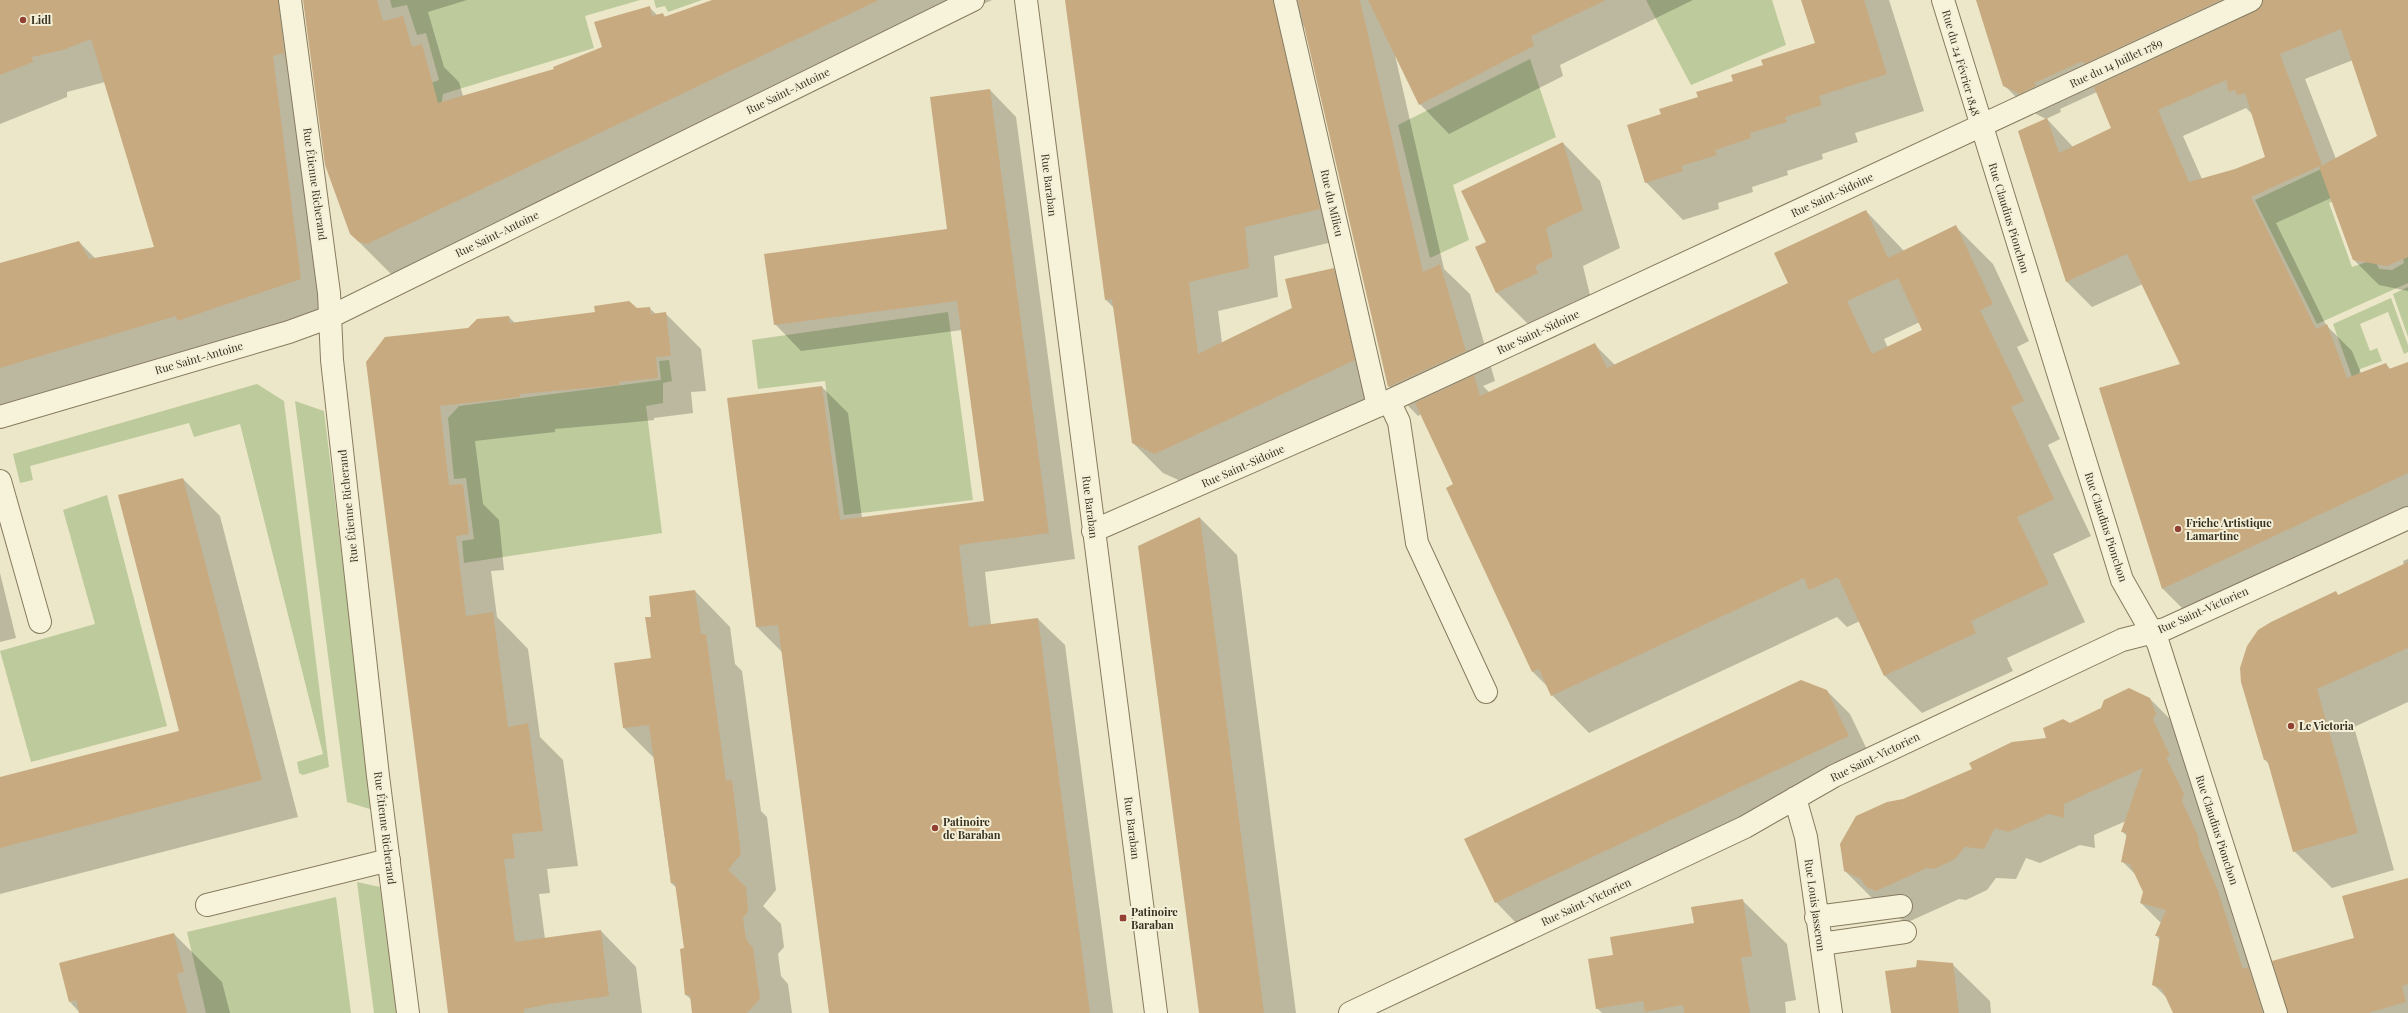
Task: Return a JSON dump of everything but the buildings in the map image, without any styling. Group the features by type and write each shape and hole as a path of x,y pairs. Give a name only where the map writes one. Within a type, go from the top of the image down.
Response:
{"street":[{"name":"Rue Étienne Richerand","path":"290,0 328,279 332,360 408,1013"},
{"name":"Rue Saint-Antoine","path":"0,417 289,332 330,316 973,0"},
{"name":"Rue Baraban","path":"1026,0 1156,1013"},
{"name":"Rue du Milieu","path":"1285,0 1384,403 1399,422 1417,543 1486,692"},
{"name":"Rue du 24 Février 1848","path":"1943,0 1980,126"},
{"name":"Rue du 14 Juillet 1789","path":"1980,126 2251,0"},
{"name":"Rue Saint-Sidoine","path":"1093,531 1384,403 1980,126"},
{"name":"Rue Claudius Pionchon","path":"1980,126 2122,580 2158,643 2276,1013"},
{"path":"0,481 40,622"},
{"name":"Rue Saint-Victorien","path":"1350,1013 1745,827 1834,776 2122,640 2181,622 2408,518"},
{"name":"Rue Louis Jasseron","path":"1796,798 1806,837 1816,917 1831,1013"},
{"path":"207,905 389,860"},
{"path":"1816,917 1901,906"},
{"path":"1821,944 1905,932"}],"green space":[{"path":"390,0 640,0 585,16 594,48 443,94 441,108 419,88 439,80 426,33 417,35 407,5 392,8"},
{"path":"654,0 702,0 668,12 665,6 656,8"},
{"path":"1646,0 1772,0 1786,45 1691,85"},
{"path":"1530,59 1556,137 1453,185 1469,240 1430,258 1398,125"},
{"path":"2334,163 2347,196 2329,203 2352,267 2375,259 2379,269 2392,270 2404,263 2402,251 2408,249 2408,283 2317,324 2255,200"},
{"path":"2408,287 2408,337 2393,294"},
{"path":"2391,298 2408,345 2408,352 2404,354 2388,312 2360,324 2370,351 2377,348 2382,361 2360,369 2356,388 2333,324"},
{"path":"948,312 973,500 844,515 825,381 758,389 752,340"},
{"path":"669,360 672,381 663,383 663,403 646,406 662,533 464,563 462,541 474,539 466,478 454,479 448,418 459,406 661,380 659,361"},
{"path":"257,384 284,401 329,767 303,775 299,773 297,762 323,754 240,424 194,437 189,423 30,466 33,480 20,483 13,454"},
{"path":"295,401 324,411 373,810 347,802"},
{"path":"107,495 167,726 31,762 0,651 95,624 63,510"},
{"path":"357,882 380,887 397,1013 374,1013"},
{"path":"336,897 351,1013 206,1013 187,932"}],"place":[{"name":"Lidl","path":"23,20"},
{"name":"Friche Artistique Lamartine","path":"2178,529"},
{"name":"Le Victoria","path":"2291,726"},
{"name":"Patinoire de Baraban","path":"935,828"},
{"name":"Patinoire Baraban","path":"1123,918"}]}
